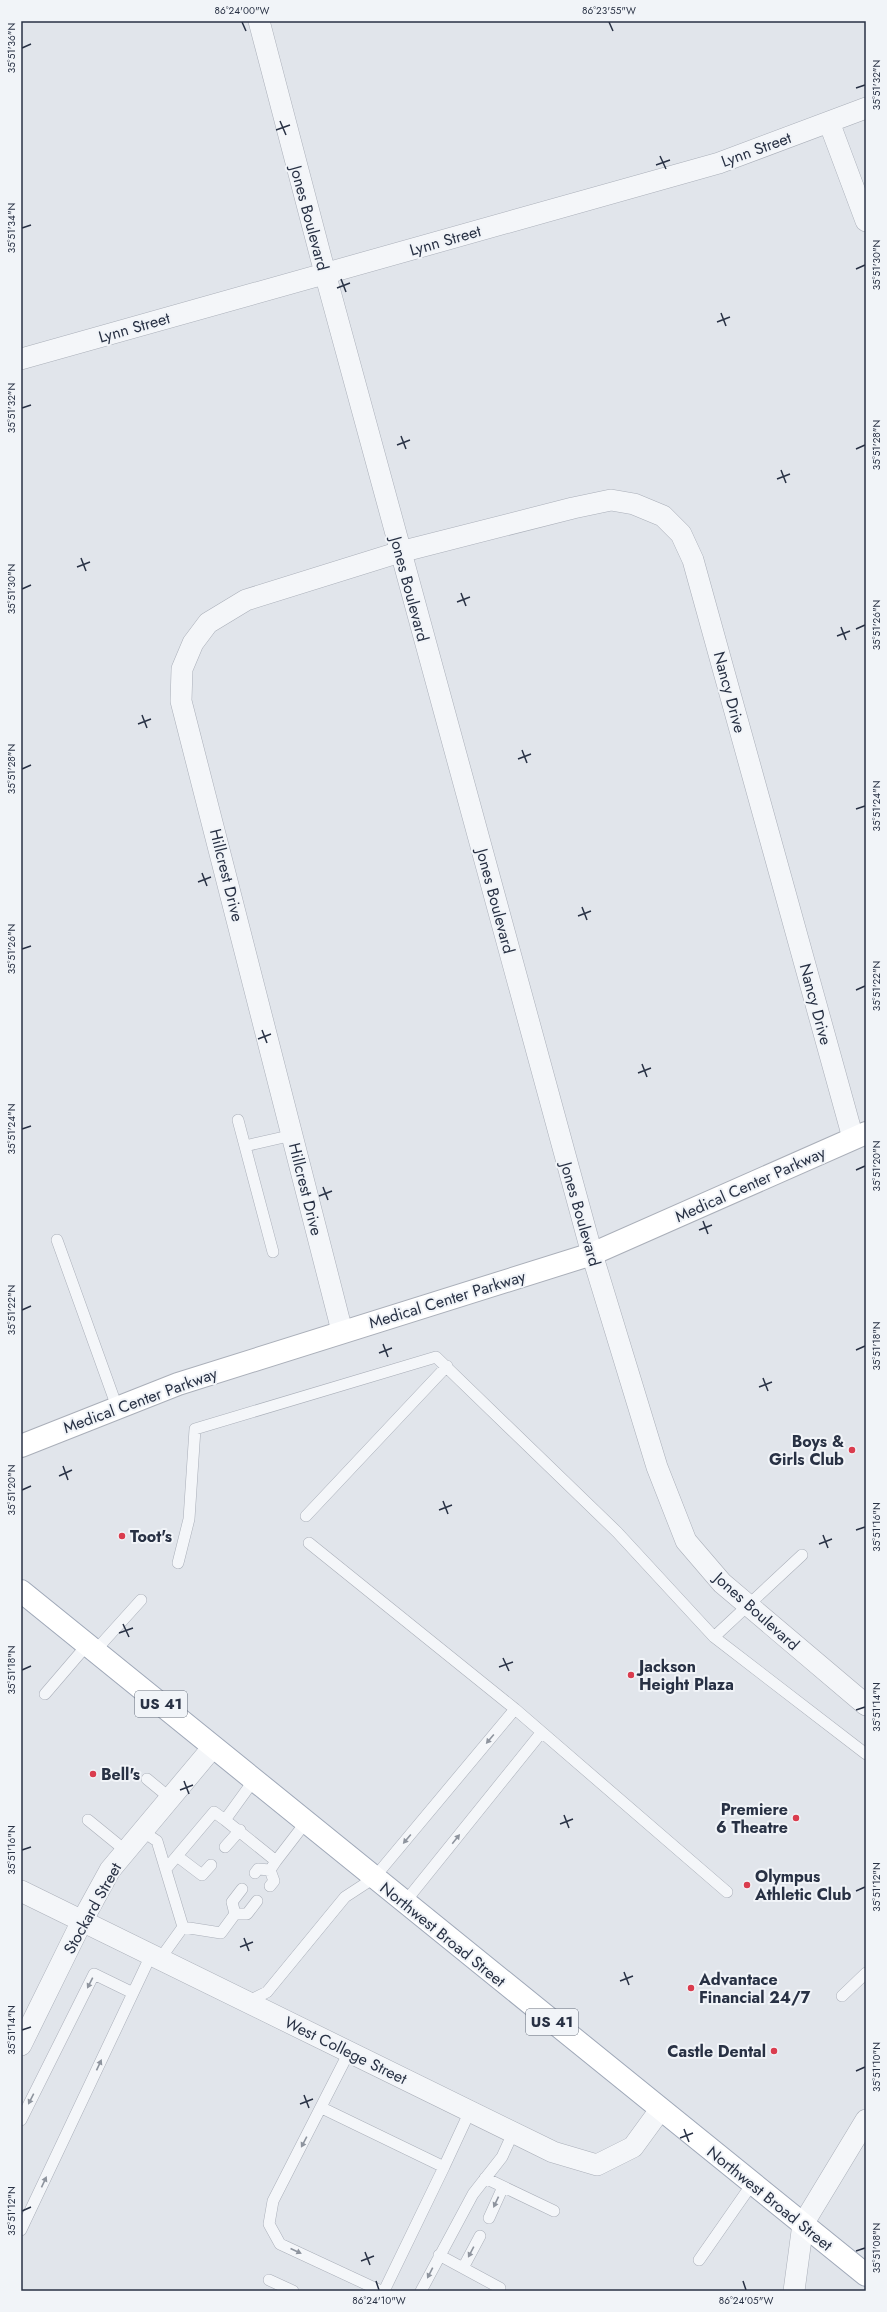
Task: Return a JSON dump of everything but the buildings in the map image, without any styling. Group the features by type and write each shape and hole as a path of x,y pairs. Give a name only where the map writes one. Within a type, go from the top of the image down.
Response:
{"main road":[{"name":"Medical Center Parkway","path":"21,1446 178,1384 592,1254 860,1135"},
{"name":"Northwest Broad Street","path":"21,1591 660,2110 866,2275"}],"street":[{"name":"Jones Boulevard","path":"259,21 400,552 592,1254 657,1467 686,1540 722,1583 866,1704"},
{"name":"Lynn Street","path":"21,359 718,163 866,108"},
{"path":"829,122 866,221"},
{"name":"Nancy Drive","path":"400,552 573,508 611,500 634,504 663,516 681,534 693,560 860,1135"},
{"name":"Hillcrest Drive","path":"342,1332 293,1135 181,701 182,670 193,643 208,623 246,600 400,552"},
{"name":"Stockard Street","path":"21,2045 82,1921 110,1870 213,1746"},
{"name":"West College Street","path":"21,1891 553,2152 597,2165 633,2147 660,2110"},
{"path":"794,2291 803,2224 866,2120"}],"lane":[{"path":"238,1120 273,1252"},
{"path":"245,1146 293,1135"},
{"path":"57,1240 117,1407"},
{"path":"178,1563 189,1519 195,1429 436,1357 617,1532 714,1637 866,1754"},
{"path":"306,1516 447,1366"},
{"path":"309,1543 515,1708 541,1733 727,1892"},
{"path":"714,1637 802,1555"},
{"path":"45,1694 141,1600"},
{"path":"247,2002 267,1992 345,1897 374,1878 515,1708"},
{"path":"405,1902 541,1733"},
{"path":"147,1779 170,1798"},
{"path":"225,1820 254,1780"},
{"path":"166,1869 214,1812 240,1830 273,1865 274,1882 270,1886"},
{"path":"88,1820 126,1851"},
{"path":"255,1873 258,1869 273,1865 306,1822"},
{"path":"225,1847 240,1830"},
{"path":"142,1831 157,1841 183,1927"},
{"path":"177,1856 202,1875 211,1865"},
{"path":"235,1914 232,1902 242,1889"},
{"path":"235,1914 247,1914 257,1901"},
{"path":"183,1927 221,1933 235,1914"},
{"path":"21,2230 133,1993 156,1957 183,1927"},
{"path":"842,1996 866,1973"},
{"path":"21,2120 94,1974 133,1993"},
{"path":"349,2052 322,2108 273,2201 270,2224 280,2244 382,2291 444,2167 470,2111"},
{"path":"322,2108 444,2167"},
{"path":"421,2291 473,2194 484,2178 502,2157 513,2133"},
{"path":"484,2178 554,2212"},
{"path":"699,2260 752,2184"},
{"path":"489,2218 503,2187"},
{"path":"21,2203 31,2209"},
{"path":"463,2268 480,2236"},
{"path":"439,2255 499,2289"},
{"path":"269,2280 293,2291"}],"place":[{"name":"Boys & Girls Club","path":"852,1450"},
{"name":"Toot's","path":"122,1536"},
{"name":"Jackson Height Plaza","path":"631,1675"},
{"name":"Bell's","path":"93,1774"},
{"name":"Premiere 6 Theatre","path":"796,1818"},
{"name":"Olympus Athletic Club","path":"747,1885"},
{"name":"Advantace Financial 24/7","path":"691,1988"},
{"name":"Castle Dental","path":"774,2051"}]}
